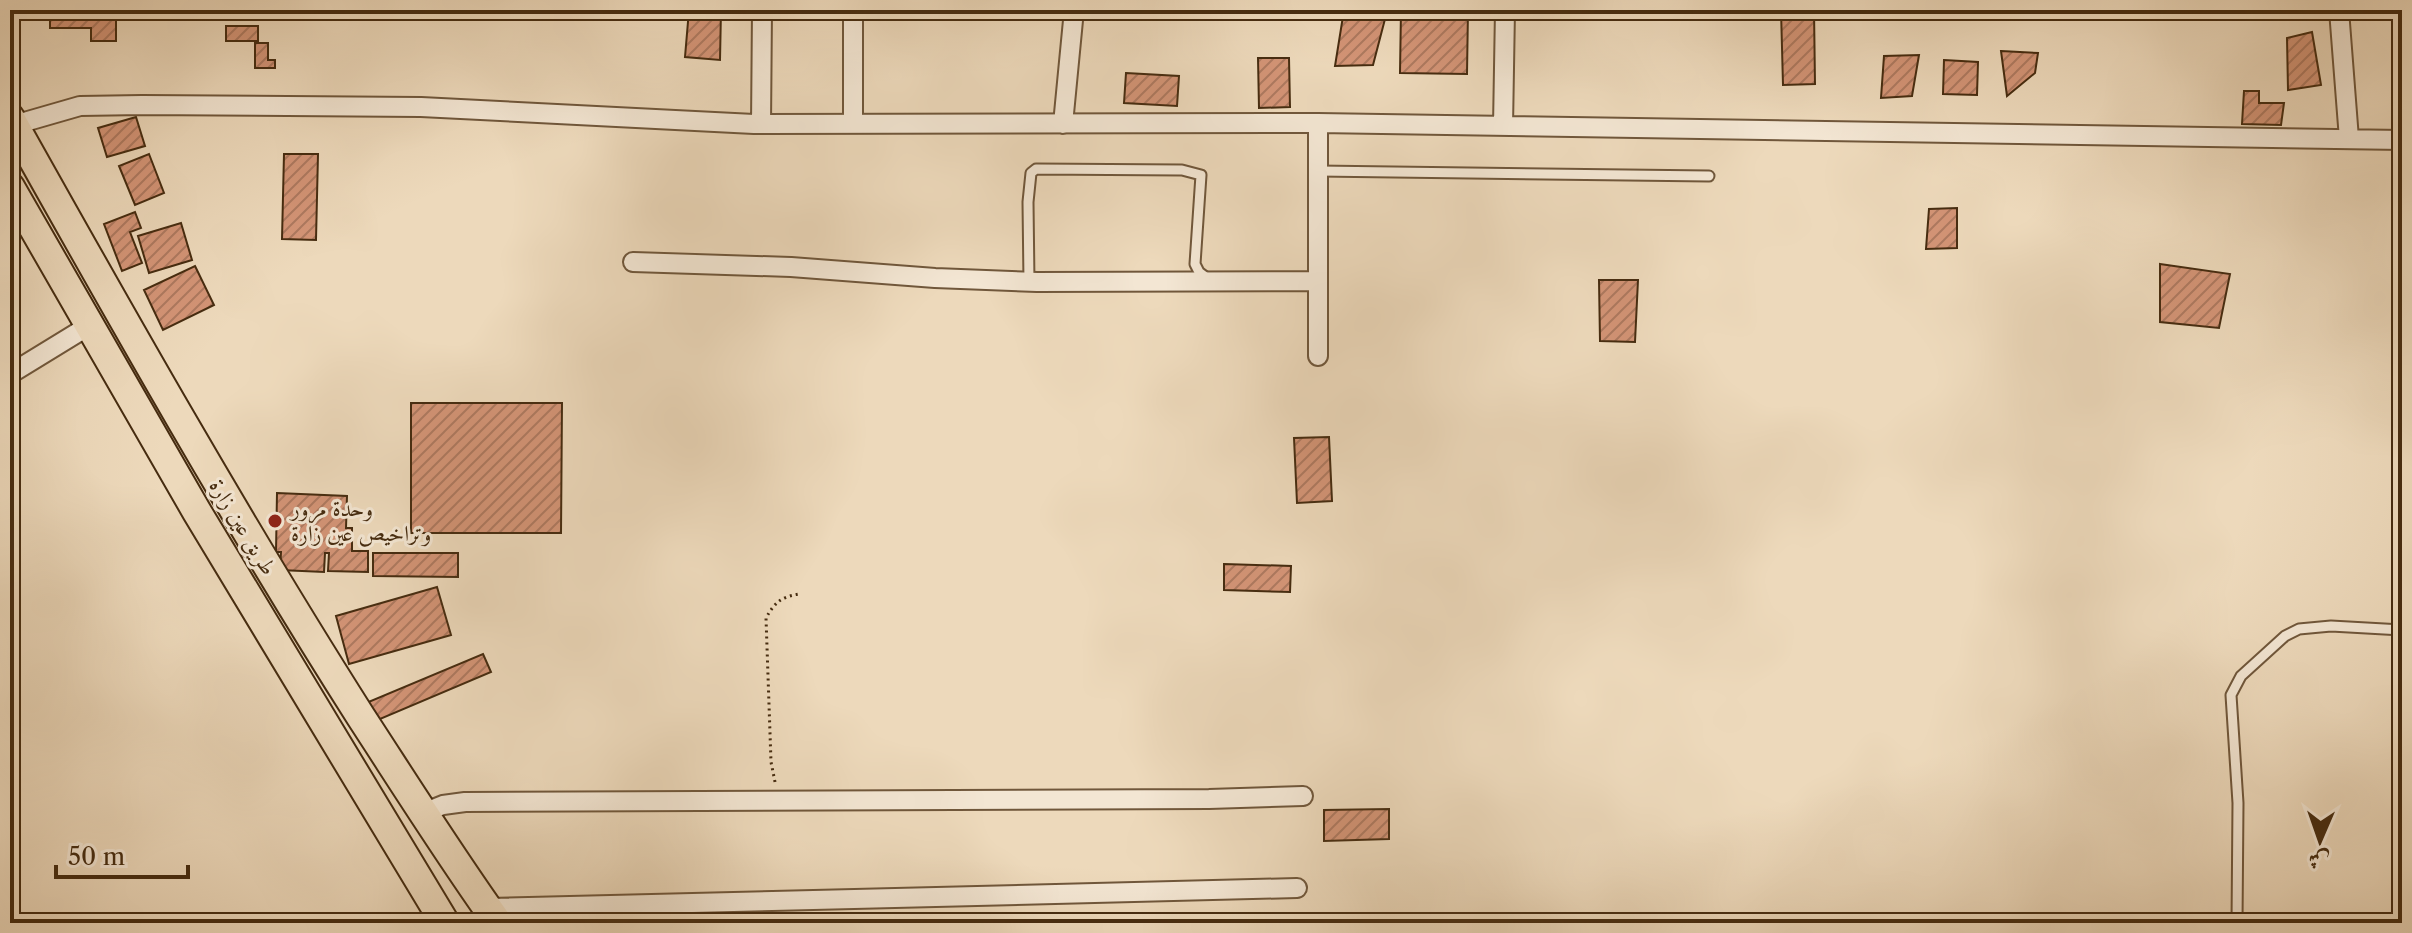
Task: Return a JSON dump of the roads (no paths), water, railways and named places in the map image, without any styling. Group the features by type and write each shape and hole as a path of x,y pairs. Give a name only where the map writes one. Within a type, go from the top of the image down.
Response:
{"main road":[{"name":"طريق عين زارة","path":"12,122 278,586 423,813 493,916"},
{"name":"طريق عين زارة","path":"10,187 197,512 445,923"}],"street":[{"path":"761,124 762,10"},
{"path":"853,10 853,124"},
{"path":"1063,124 1074,10"},
{"path":"1503,126 1505,10"},
{"path":"2339,10 2349,139"},
{"path":"12,122 80,106 421,107 761,124 1318,123 2402,140"},
{"path":"1318,123 1318,356"},
{"path":"633,262 791,267 1029,282 1317,281"},
{"path":"10,374 90,325"},
{"path":"423,813 443,805 465,802 1303,796"},
{"path":"493,916 1297,888"}],"lane":[{"path":"1029,282 1028,202 1031,173 1036,169 1047,169 1182,170 1201,175 1195,264 1199,272 1214,282"},
{"path":"1318,171 1709,176"},
{"path":"2237,923 2238,803 2231,695 2235,684 2285,636 2299,629 2331,626 2402,630"}],"place":[{"name":"وحدة مرور وتراخيص عين زارة","path":"275,521"}]}
